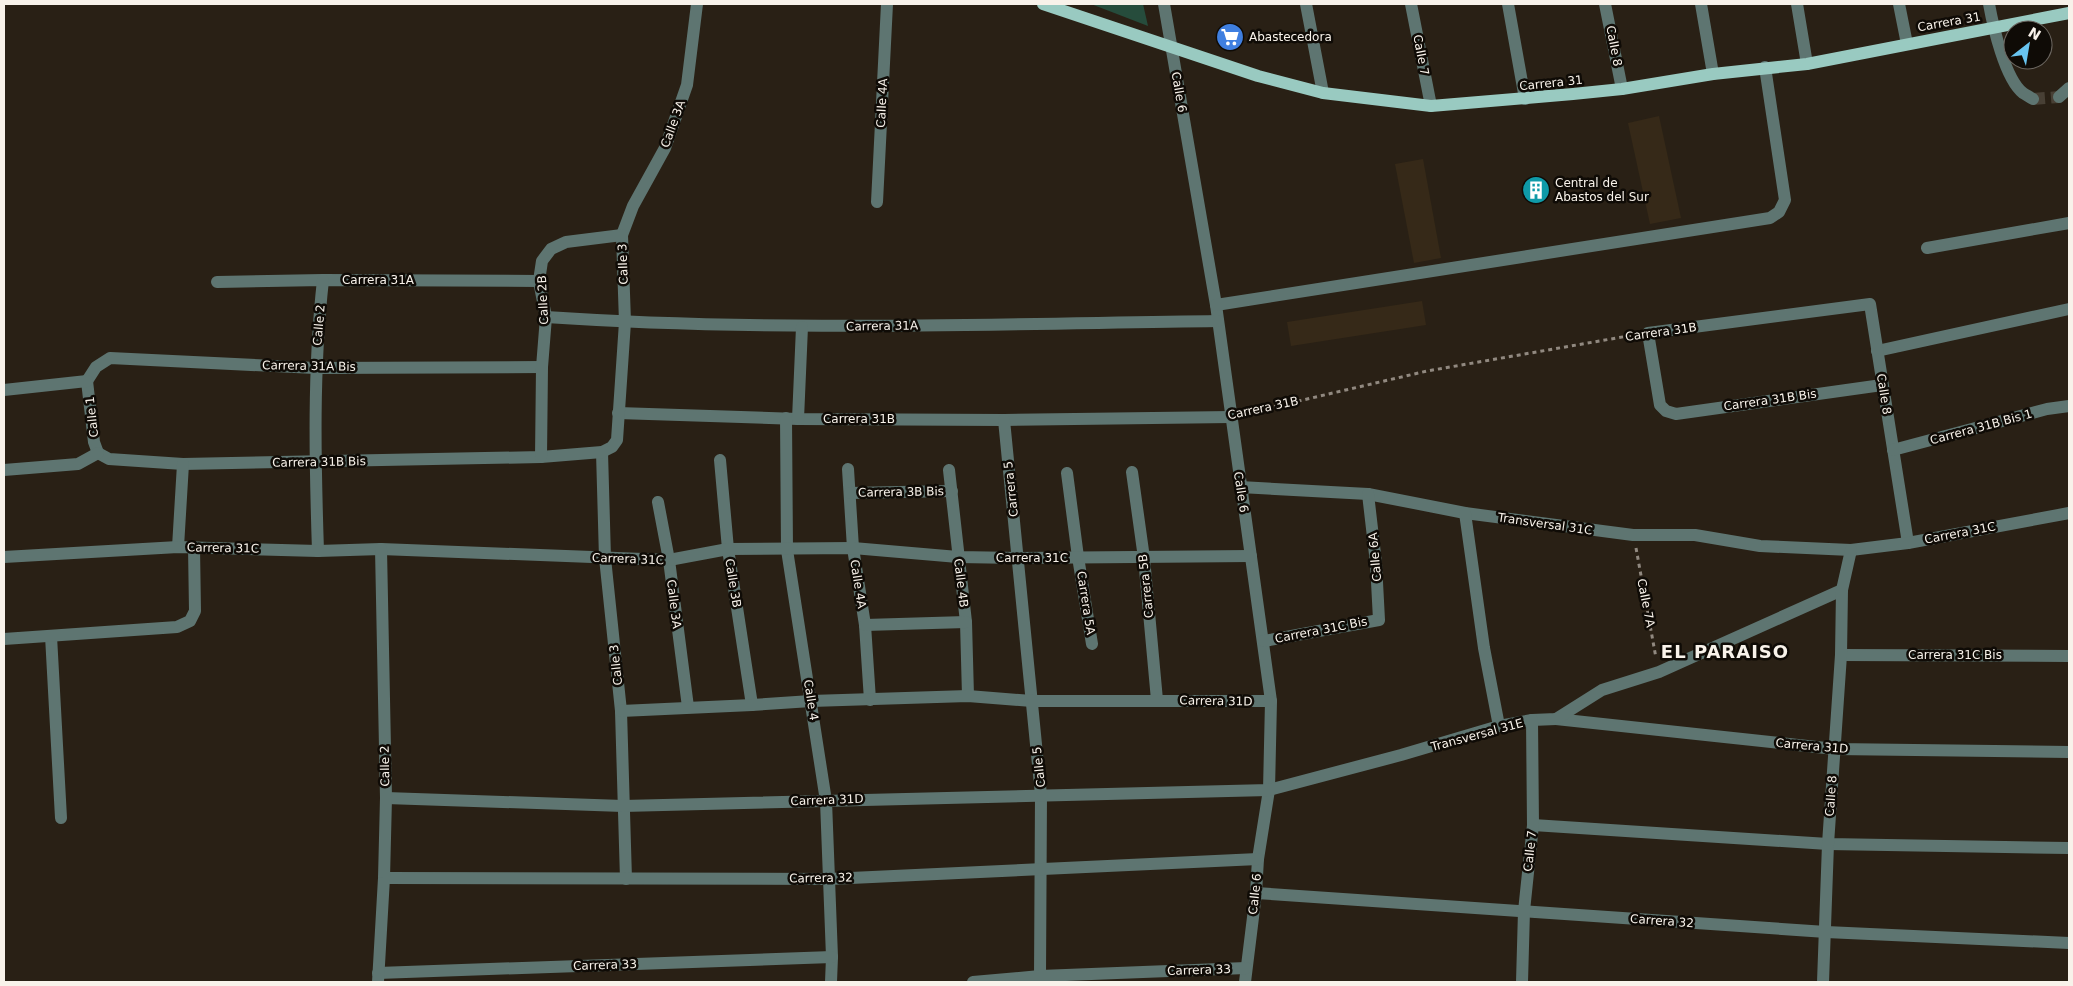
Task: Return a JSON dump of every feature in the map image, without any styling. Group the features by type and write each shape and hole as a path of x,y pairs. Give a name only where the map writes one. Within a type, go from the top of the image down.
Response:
{"main road":[{"name":"Carrera 31","path":"1043,4 1258,76 1323,93 1431,106 1622,89 1765,67 1807,64 2069,13"}],"street":[{"name":"Calle 3A","path":"622,235 633,206 666,148 687,85 697,4"},
{"name":"Calle 4A","path":"877,202 887,4"},
{"name":"Calle 6","path":"1164,4 1216,306 1271,701 1269,790 1258,859 1256,893 1245,982"},
{"path":"1306,4 1323,93"},
{"name":"Calle 7","path":"1411,4 1431,106"},
{"path":"1508,4 1525,99"},
{"name":"Calle 8","path":"1605,4 1622,89"},
{"path":"1700,4 1714,74"},
{"path":"1797,4 1807,64"},
{"path":"1899,4 1907,44"},
{"path":"1989,4 1993,28 2011,79 2022,92 2033,99"},
{"path":"1216,306 1770,218 1779,212 1785,200 1765,67"},
{"path":"2059,97 2069,88"},
{"path":"1927,248 2069,223"},
{"name":"Calle 2B","path":"541,457 542,367 546,317 539,280 542,261 551,248 566,242 622,235"},
{"name":"Calle 3","path":"622,235 625,322 617,440 612,447 602,452 605,558 621,711 626,879"},
{"name":"Calle 2","path":"318,550 315,462 315,368 323,280"},
{"name":"Carrera 31A","path":"217,282 539,280"},
{"name":"Calle 8","path":"1870,304 1908,543"},
{"name":"Carrera 31B","path":"1648,333 1870,304"},
{"path":"1877,351 2069,309"},
{"name":"Carrera 31A","path":"546,317 625,322 802,327 1218,321"},
{"name":"Calle 4","path":"802,327 792,419 787,550 826,800 832,957 831,982"},
{"name":"Carrera 31B Bis","path":"1648,333 1660,405 1666,411 1676,414 1882,384"},
{"name":"Carrera 31A Bis","path":"87,381 96,367 110,358 315,368 542,367"},
{"path":"4,390 87,381"},
{"name":"Calle 1","path":"87,381 94,442 98,453"},
{"name":"Carrera 31B Bis 1","path":"1893,450 2047,409 2069,406"},
{"name":"Carrera 31B","path":"618,413 792,419 1004,420 1231,416"},
{"name":"Carrera 5","path":"1004,420 1019,558"},
{"name":"Carrera 31B Bis","path":"98,453 109,459 183,464 541,457 602,452"},
{"path":"4,470 78,464 98,453"},
{"name":"Calle 3B","path":"720,460 728,549 752,705"},
{"path":"178,547 183,464"},
{"name":"Calle 4A","path":"848,469 853,548 865,625 870,700"},
{"name":"Calle 4B","path":"949,470 966,622 968,696"},
{"name":"Carrera 5B","path":"1132,472 1144,558 1157,700"},
{"name":"Carrera 5A","path":"1067,473 1092,644"},
{"name":"Transversal 31C","path":"1240,487 1368,494 1465,513 1634,535 1695,535 1760,546 1851,550"},
{"name":"Carrera 3B Bis","path":"850,493 952,491"},
{"name":"Calle 6A","path":"1368,494 1376,563 1379,620"},
{"name":"Calle 3A","path":"658,502 669,560 688,707"},
{"path":"1465,513 1484,648 1499,726"},
{"name":"Carrera 31C","path":"1851,550 1908,543 2069,513"},
{"name":"Carrera 31C","path":"4,557 178,547 380,550 669,560 728,549 853,548 958,557 1144,558 1251,556"},
{"path":"4,640 177,628 190,622 195,611 194,548"},
{"name":"Calle 2","path":"378,978 384,878 386,798 380,550"},
{"name":"Calle 8","path":"1823,982 1828,844 1841,655 1842,590 1851,550"},
{"name":"Calle 5","path":"1019,558 1042,795 1040,976"},
{"name":"Transversal 31E","path":"1269,790 1401,755 1499,726 1532,720 1556,719 1602,690 1659,672 1842,590"},
{"name":"Carrera 31C Bis","path":"1264,641 1379,620"},
{"path":"865,625 966,622"},
{"path":"51,636 61,818"},
{"name":"Carrera 31C Bis","path":"1841,655 2069,656"},
{"name":"Carrera 31D","path":"621,711 811,701 968,696 1032,701 1271,701"},
{"name":"Carrera 31D","path":"1556,719 1835,749 2069,752"},
{"name":"Calle 7","path":"1522,982 1524,911 1533,825 1532,720"},
{"name":"Carrera 31D","path":"386,798 623,806 1269,790"},
{"path":"1533,825 1828,844 2069,848"},
{"name":"Carrera 32","path":"384,878 829,879 1258,859"},
{"name":"Carrera 32","path":"1256,893 1826,932 2069,943"},
{"name":"Carrera 33","path":"378,978 832,957"},
{"name":"Carrera 33","path":"973,982 1040,976 1246,968"}],"path":[{"name":"Carrera 31B","path":"1231,416 1427,370 1648,333"},
{"name":"Calle 7A","path":"1634,535 1659,672"}],"shaded area":[{"path":"1659,116 1681,218 1650,224 1628,123"},
{"path":"1423,159 1441,258 1414,263 1395,164"},
{"path":"1422,301 1426,325 1291,346 1287,322"}],"green space":[{"path":"1091,4 1143,4 1148,26"}],"tunnel":[{"path":"2033,99 2059,97"}],"place":[{"name":"Abastecedora","path":"1230,37"},
{"name":"Central de Abastos del Sur","path":"1536,190"}],"district":[{"name":"EL PARAISO","path":"1725,652"}]}
